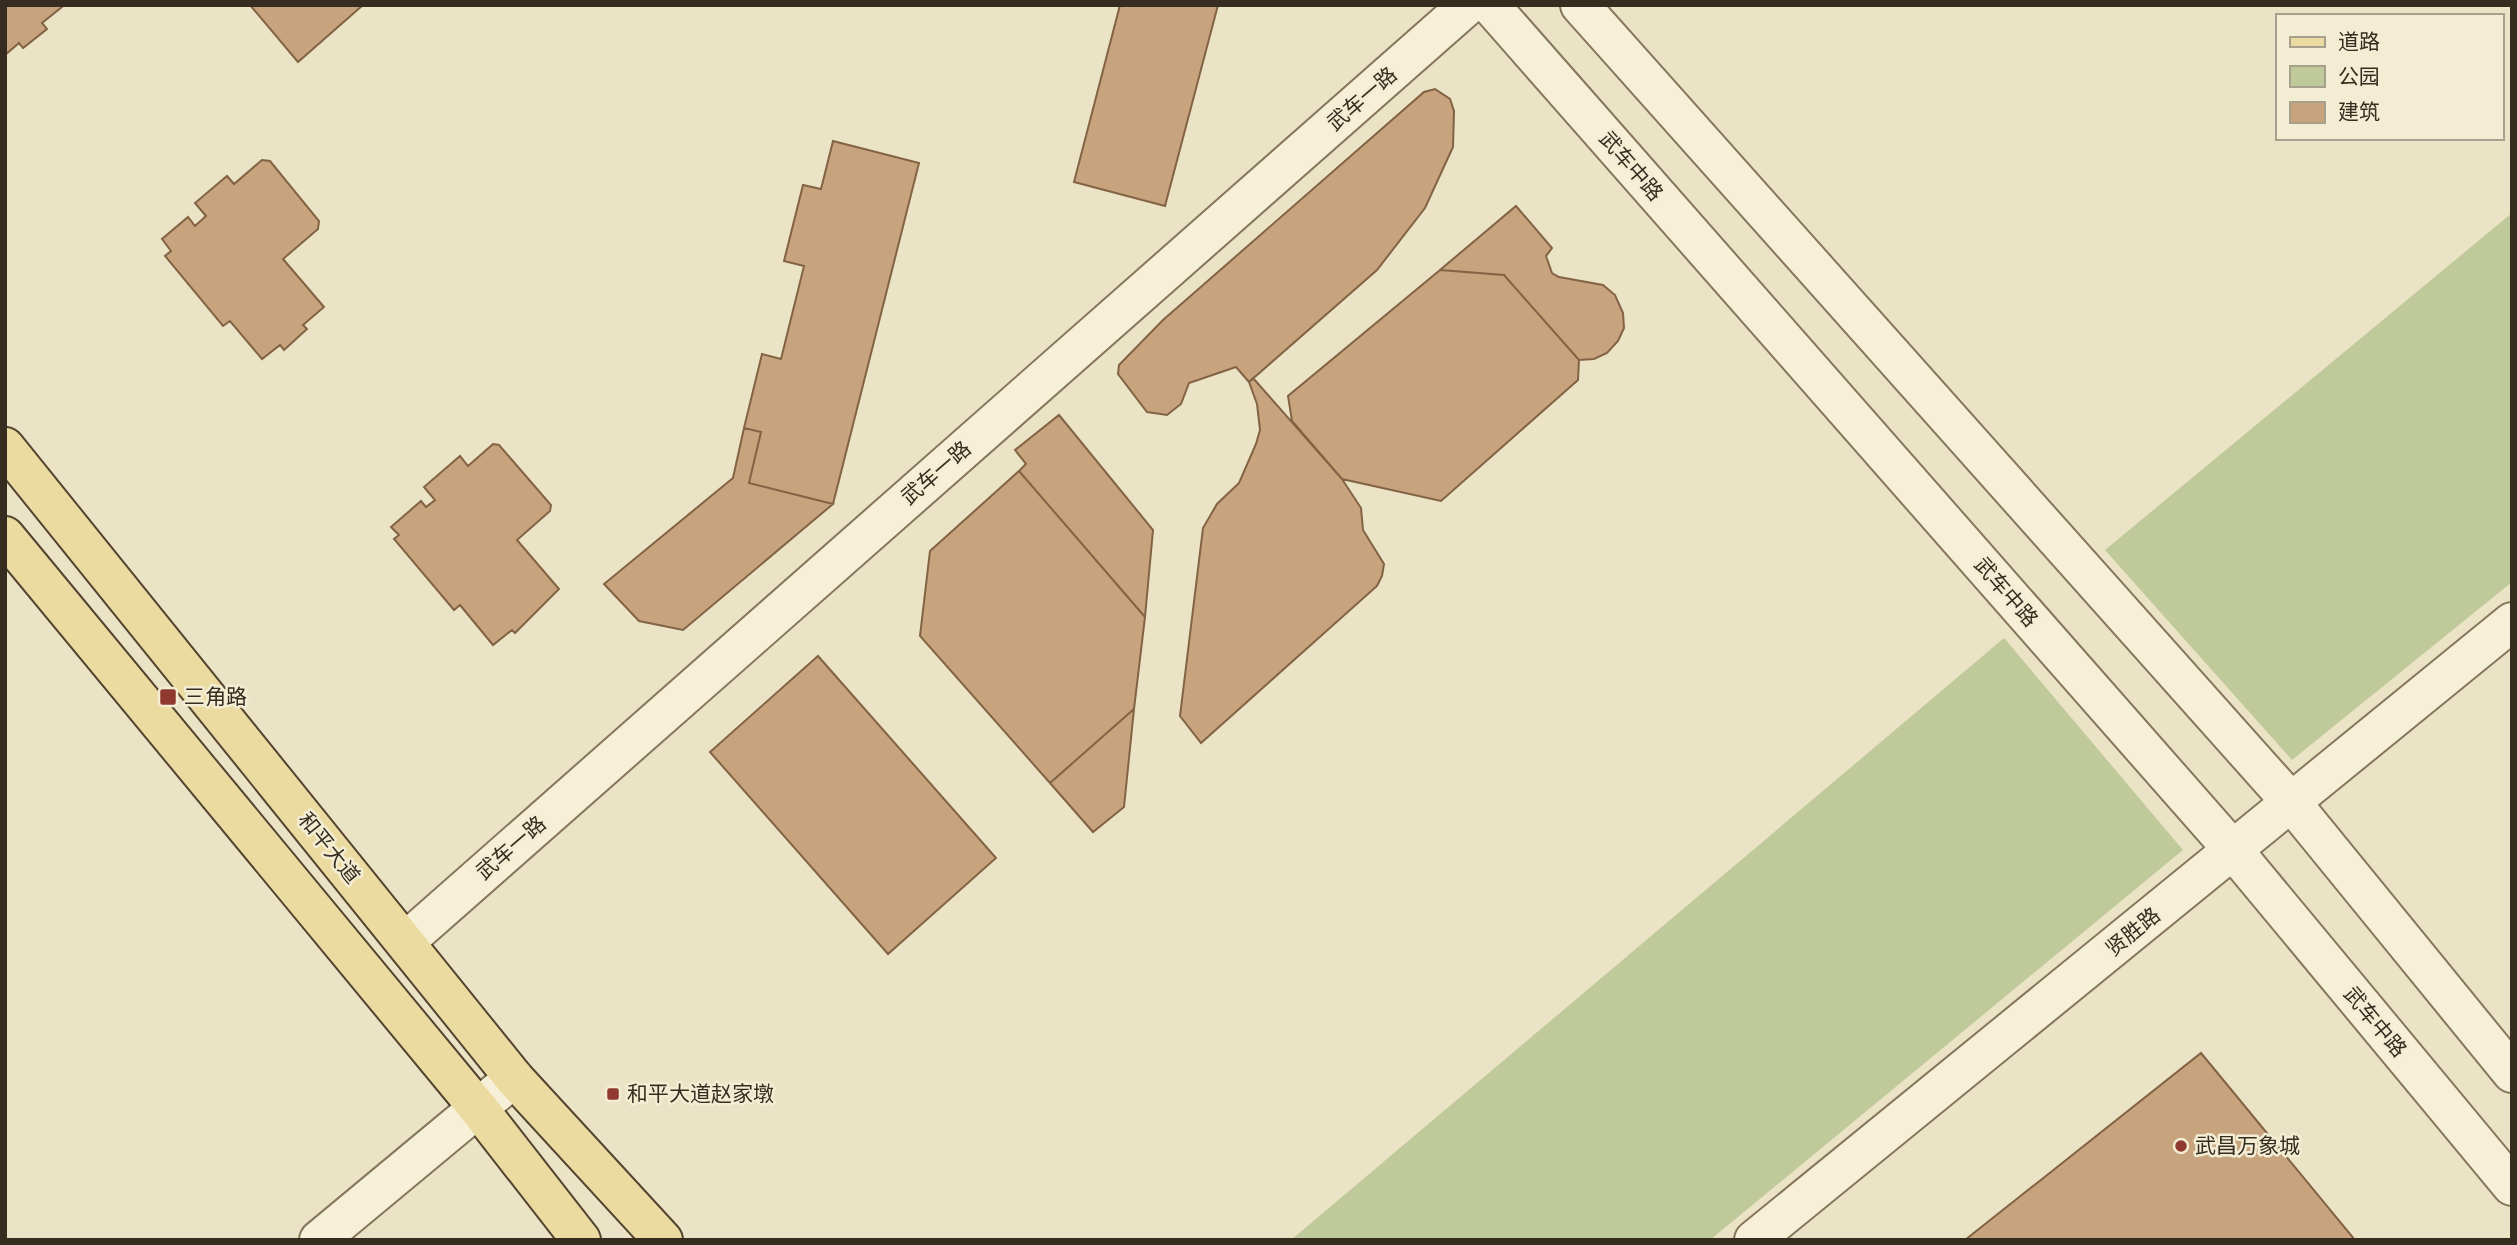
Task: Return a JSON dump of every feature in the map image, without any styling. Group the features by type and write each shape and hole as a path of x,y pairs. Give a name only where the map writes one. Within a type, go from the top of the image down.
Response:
{"main road":[{"name":"和平大道","path":"5,447 514,1078 663,1240"},
{"path":"5,536 478,1108 581,1240"}],"street":[{"name":"武车一路","path":"404,942 1468,5"},
{"name":"武车中路","path":"1490,5 2233,850 2512,1186"},
{"path":"1580,5 2291,802 2512,1073"},
{"name":"贤胜路","path":"1754,1240 2512,622"},
{"path":"324,1238 514,1078"}],"green space":[{"path":"2512,213 2512,582 2292,760 2105,550"},
{"path":"2004,638 2183,850 1710,1240 1291,1240"}],"building":[{"path":"5,5 62,7 42,23 47,29 23,48 19,43 5,55"},
{"path":"250,5 363,5 298,62"},
{"path":"1120,5 1218,5 1165,206 1074,182"},
{"path":"1435,89 1450,99 1454,111 1453,147 1425,208 1377,270 1249,382 1236,367 1189,383 1181,404 1167,415 1147,412 1118,374 1119,365 1163,320 1424,92"},
{"path":"833,141 919,163 833,504 749,483 761,432 744,428 762,354 781,359 804,266 784,261 803,185 821,189"},
{"path":"262,160 270,161 319,221 318,229 283,259 324,307 303,325 307,329 284,350 280,345 262,359 230,321 223,326 165,256 171,251 162,239 188,217 195,226 206,216 195,203 227,176 234,184"},
{"path":"1516,206 1552,248 1546,256 1552,273 1559,277 1603,285 1615,295 1623,313 1624,328 1618,341 1607,353 1594,359 1579,360 1504,275 1440,270"},
{"path":"1440,270 1504,275 1579,360 1578,380 1441,501 1342,479 1292,421 1288,396"},
{"path":"1253,378 1342,479 1361,508 1363,530 1384,564 1377,586 1201,743 1180,716 1203,528 1217,504 1239,483 1256,444 1260,430 1257,404 1249,382"},
{"path":"1059,415 1153,530 1145,617 1019,471 1026,464 1015,450"},
{"path":"744,428 761,432 749,483 833,504 683,630 639,621 604,584 733,478"},
{"path":"493,444 499,445 551,505 550,511 517,540 559,589 515,633 512,630 493,645 460,605 454,610 394,539 399,535 391,527 421,501 426,507 435,500 424,487 460,456 468,466"},
{"path":"1019,471 1145,617 1134,709 1050,783 920,636 930,551"},
{"path":"818,656 996,858 888,954 710,752"},
{"path":"1134,709 1124,807 1093,832 1050,783"},
{"name":"武昌万象城","path":"2201,1053 2355,1240 1965,1240"}],"place":[{"name":"三角路","path":"168,697"},
{"name":"和平大道赵家墩","path":"613,1094"},
{"name":"武昌万象城","path":"2181,1146"}]}
